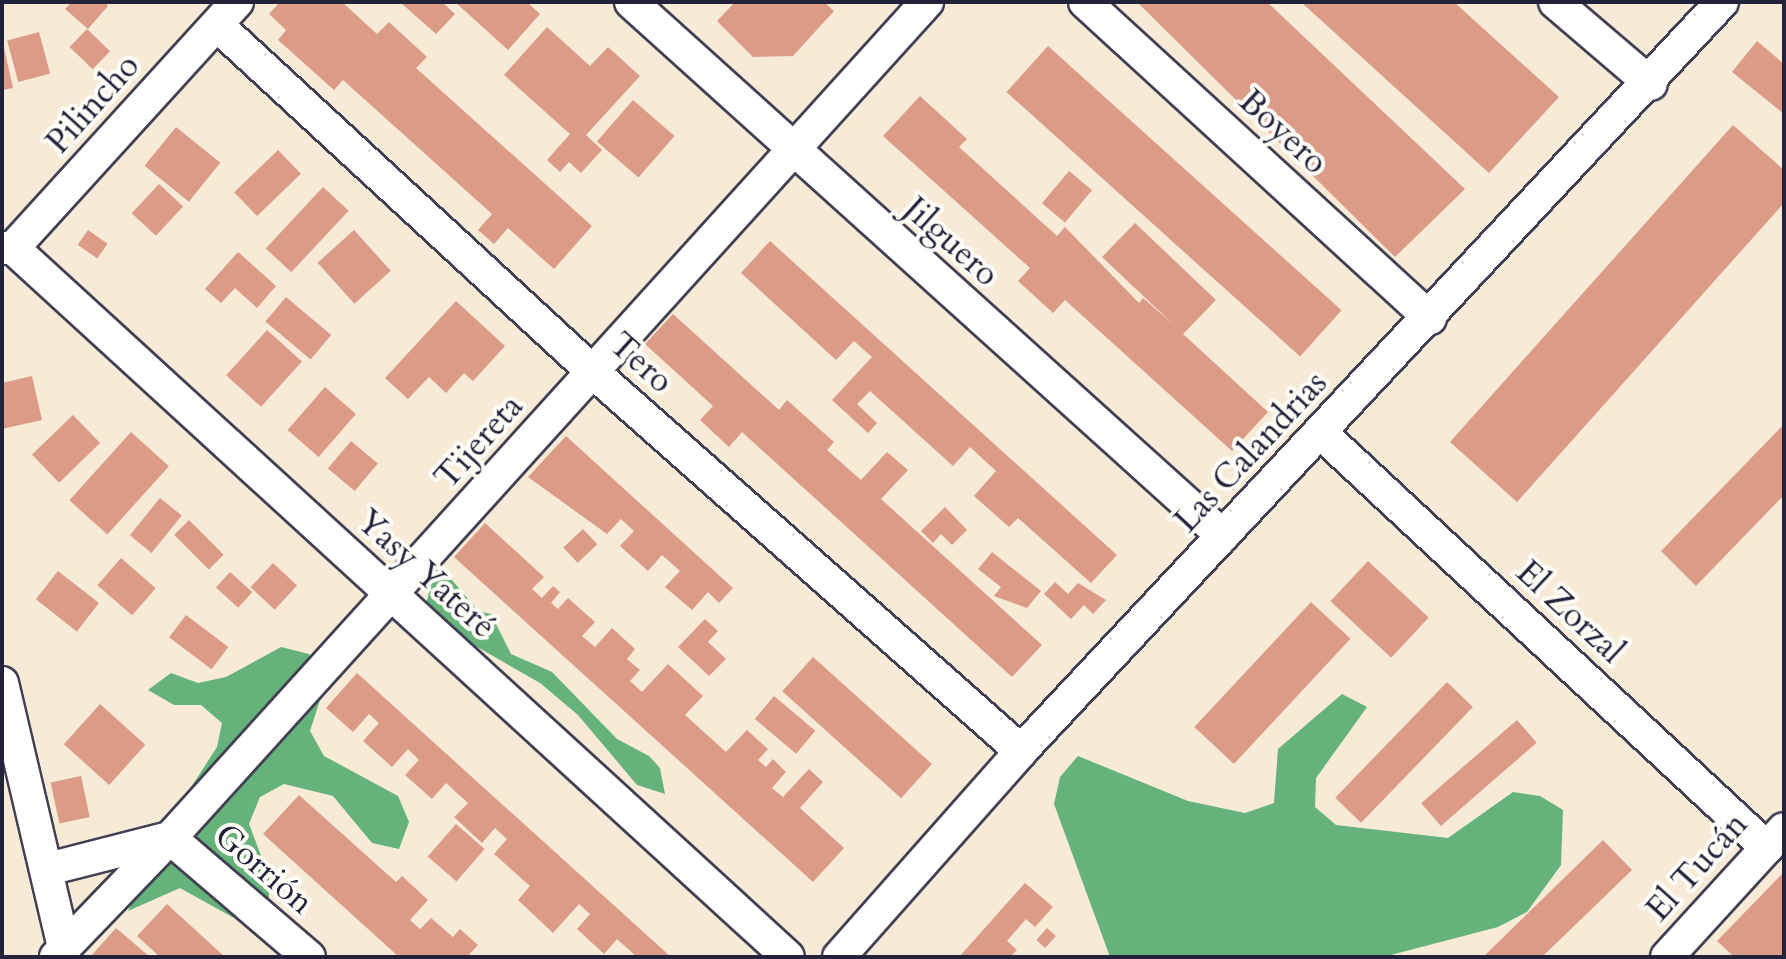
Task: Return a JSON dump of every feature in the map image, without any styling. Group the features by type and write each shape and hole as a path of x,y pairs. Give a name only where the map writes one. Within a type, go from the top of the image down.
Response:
{"street":[{"name":"Jilguero","path":"631,2 1223,536"},
{"name":"Tijereta","path":"60,952 170,838 393,594 927,2"},
{"name":"Boyero","path":"1085,2 1430,318"},
{"path":"1555,2 1651,84"},
{"name":"Las Calandrias","path":"839,957 1021,751 1651,84 1722,2"},
{"name":"Pilincho","path":"8,248 227,13"},
{"name":"Tero","path":"227,13 593,372 1021,751"},
{"name":"Yasy Yateré","path":"8,248 393,594 788,957"},
{"name":"El Zorzal","path":"1321,433 1775,838"},
{"path":"2,683 48,869 60,952"},
{"path":"48,869 170,838"},
{"name":"Gorrión","path":"170,838 309,957"},
{"name":"El Tucán","path":"1667,957 1775,838"}],"green space":[{"path":"432,579 452,580 478,611 491,614 511,654 552,672 617,739 649,756 660,768 665,794 637,785 578,715 540,683 444,628 426,605"},
{"path":"281,647 309,654 327,678 310,731 324,756 398,796 409,822 399,849 372,843 333,796 284,784 260,797 249,824 269,877 269,907 250,927 180,888 128,911 168,823 217,747 222,723 201,705 174,705 148,690 171,673 198,683 226,677"},
{"path":"1342,694 1367,707 1316,778 1315,807 1336,825 1448,838 1513,792 1540,796 1563,810 1561,865 1527,912 1498,927 1383,957 1110,957 1054,804 1060,777 1078,756 1188,801 1245,813 1274,803 1278,749"}],"building":[{"path":"72,2 104,2 108,6 88,29 65,9"},
{"path":"280,2 342,2 377,34 389,22 427,57 416,68 592,226 554,269 508,228 494,244 478,230 492,214 343,80 334,90 278,40 286,30 269,14"},
{"path":"400,2 442,2 455,14 436,34"},
{"path":"455,2 527,2 540,14 508,50"},
{"path":"735,2 824,2 834,11 793,56 753,57 717,21"},
{"path":"1137,2 1267,2 1465,189 1395,257"},
{"path":"1301,2 1454,2 1559,97 1489,173"},
{"path":"547,27 590,66 608,47 640,76 586,135 602,150 581,173 569,162 560,172 547,160 570,134 504,75"},
{"path":"87,29 110,51 93,69 70,47"},
{"path":"39,32 50,74 18,82 7,41"},
{"path":"2,39 13,88 2,90"},
{"path":"1757,41 1784,64 1784,114 1732,72"},
{"path":"1048,46 1342,310 1300,356 1007,92"},
{"path":"920,96 967,139 959,147 1057,236 1065,227 1139,303 1143,298 1174,325 1102,257 1135,223 1216,300 1183,334 1268,412 1232,451 1065,300 1053,313 1018,281 1030,268 883,136"},
{"path":"633,100 675,136 638,178 597,142"},
{"path":"1733,125 1784,170 1784,203 1517,502 1450,442"},
{"path":"176,127 220,163 189,202 145,166"},
{"path":"278,150 301,174 257,216 234,192"},
{"path":"1069,171 1092,190 1065,222 1042,203"},
{"path":"159,184 183,207 156,236 132,213"},
{"path":"323,187 349,211 291,272 266,248"},
{"path":"88,230 108,244 97,259 78,245"},
{"path":"354,230 391,271 354,304 318,263"},
{"path":"770,241 1117,555 1091,583 1018,518 1009,527 974,496 996,471 970,447 953,466 870,391 857,404 877,423 868,433 832,400 872,357 854,341 836,360 741,273"},
{"path":"238,252 276,286 257,308 235,288 221,303 205,289"},
{"path":"286,297 331,335 311,359 265,322"},
{"path":"456,301 505,346 473,381 464,373 446,393 429,377 408,399 385,378"},
{"path":"673,314 779,410 787,400 834,442 827,450 861,480 887,452 908,470 881,499 1042,645 1012,677 742,432 729,447 700,420 713,406 645,344"},
{"path":"267,330 302,361 261,407 226,375"},
{"path":"32,376 42,420 2,429 2,383"},
{"path":"325,387 356,414 319,457 288,430"},
{"path":"73,415 100,443 59,483 32,455"},
{"path":"1784,424 1784,495 1696,586 1661,551"},
{"path":"131,432 169,466 107,534 69,500"},
{"path":"566,436 733,588 719,603 708,592 692,610 665,587 680,571 662,555 648,571 620,546 634,531 621,519 607,534 528,477"},
{"path":"351,441 378,463 355,491 328,469"},
{"path":"160,498 182,516 152,553 130,535"},
{"path":"945,507 967,530 952,545 941,534 933,543 921,531"},
{"path":"189,520 224,555 209,569 174,535"},
{"path":"485,523 544,577 532,589 542,598 553,586 560,592 551,603 558,609 568,598 595,622 582,636 595,647 612,628 635,649 627,659 640,670 630,681 642,692 668,664 703,696 685,715 726,752 747,730 768,749 758,760 766,767 773,759 786,772 772,788 783,797 809,769 823,782 800,808 844,848 813,882 454,557"},
{"path":"583,529 597,544 578,563 563,547"},
{"path":"992,552 1041,591 1027,608 994,596 1001,587 978,569"},
{"path":"121,558 156,588 132,615 97,585"},
{"path":"1368,561 1429,618 1391,658 1330,601"},
{"path":"273,563 297,586 275,610 250,587"},
{"path":"58,571 99,603 77,631 36,599"},
{"path":"230,572 252,592 238,608 216,588"},
{"path":"1055,582 1068,594 1078,583 1106,600 1093,614 1084,605 1071,619 1044,594"},
{"path":"1311,602 1350,639 1234,764 1194,727"},
{"path":"186,615 228,647 211,669 169,637"},
{"path":"705,619 718,631 708,642 726,659 709,676 678,647"},
{"path":"813,657 932,764 901,798 782,691"},
{"path":"357,673 671,957 637,957 617,939 604,954 577,929 590,914 579,904 553,933 518,900 530,886 494,854 507,839 495,828 482,843 454,817 468,803 446,783 432,799 405,775 419,760 408,749 392,767 363,741 379,723 369,714 353,732 326,708"},
{"path":"1447,682 1473,707 1361,823 1335,798"},
{"path":"774,696 815,731 796,754 755,719"},
{"path":"100,704 145,745 109,785 64,744"},
{"path":"1517,720 1537,743 1441,826 1421,803"},
{"path":"81,776 90,817 59,824 51,782"},
{"path":"299,795 396,882 402,876 428,900 410,920 420,929 431,918 453,937 460,929 478,945 467,957 399,957 263,834"},
{"path":"456,824 485,849 456,881 428,856"},
{"path":"1603,840 1632,870 1542,957 1483,957"},
{"path":"1784,872 1784,957 1734,957 1717,941"},
{"path":"1025,883 1053,907 1035,927 1026,919 1007,941 1017,950 1010,957 959,957"},
{"path":"167,904 225,957 160,957 137,936"},
{"path":"116,928 150,957 90,957"},
{"path":"1047,928 1056,936 1045,948 1036,940"}]}
